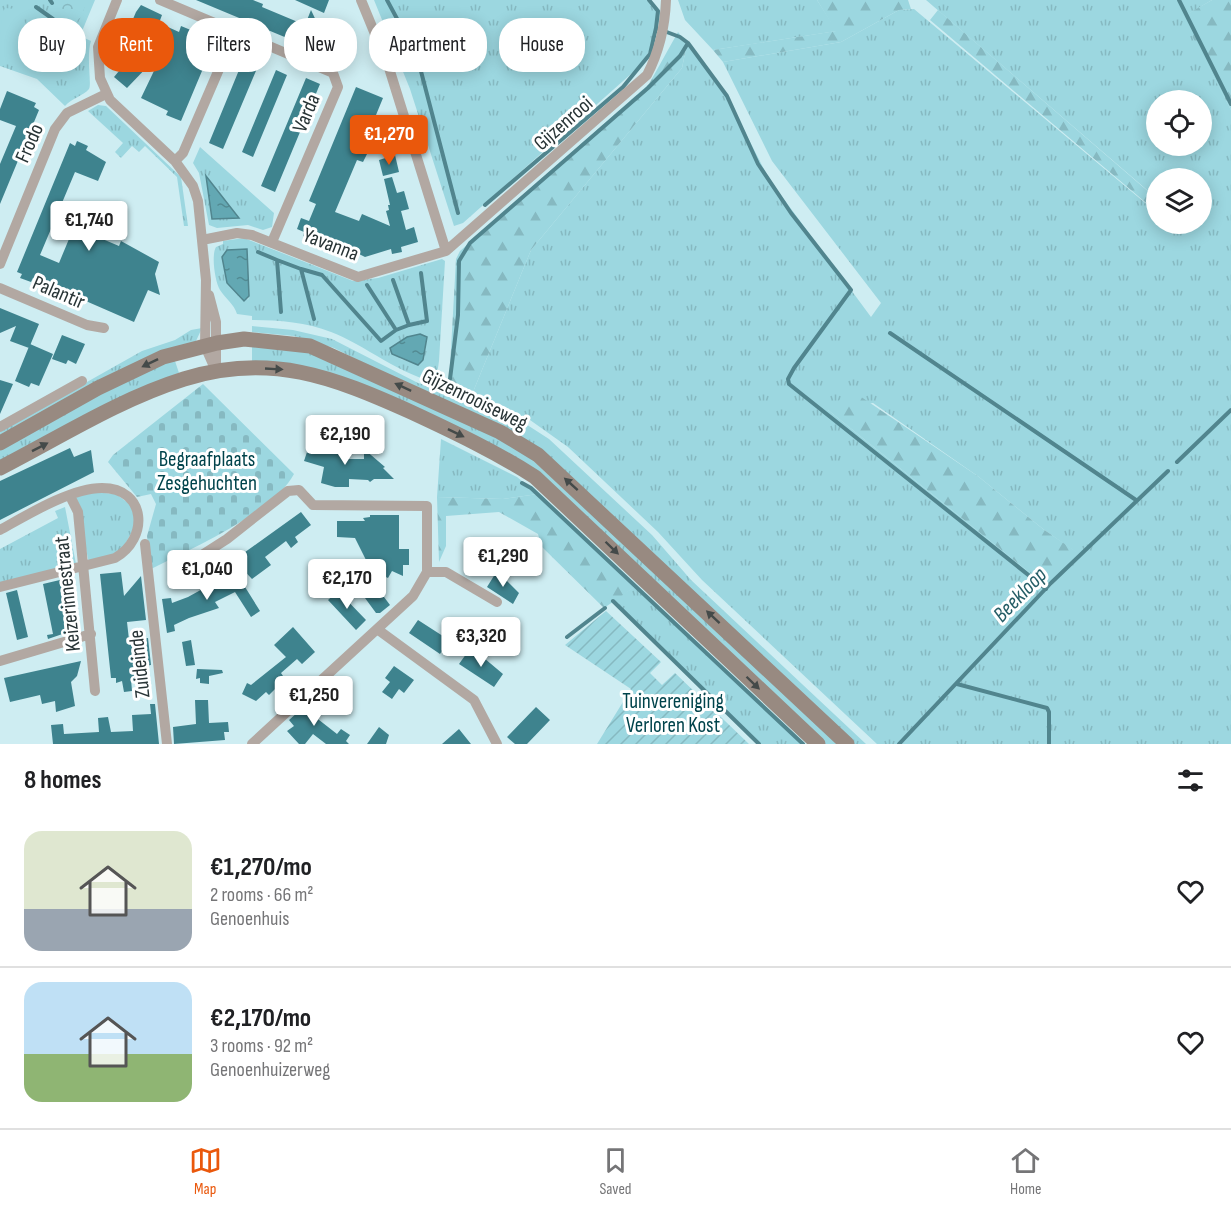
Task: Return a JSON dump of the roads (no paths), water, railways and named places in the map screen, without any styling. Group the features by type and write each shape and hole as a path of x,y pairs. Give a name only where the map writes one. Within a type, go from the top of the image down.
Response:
{"main road":[{"name":"Gijzenrooiseweg","path":"0,443 98,388 163,357 211,344 244,339 310,346 500,432 538,455 847,744"},
{"name":"Gijzenrooiseweg","path":"0,468 116,407 183,379 216,371 251,368 291,370 321,375 383,400 501,455 535,477 818,744"}],"street":[{"path":"117,0 98,47 99,73 106,94 175,161 193,186 198,201 211,344 216,371"},
{"name":"Varda","path":"160,0 202,18"},
{"path":"361,0 389,68 446,251"},
{"name":"Gijzenrooi","path":"446,251 647,75 657,56 666,23 666,0"},
{"name":"Varda","path":"272,47 333,73 338,79 338,87 272,242"},
{"path":"175,161 183,153 218,72"},
{"name":"Frodo","path":"0,264 55,129 67,113 106,94"},
{"name":"Yavanna","path":"202,240 237,233 252,234 358,277 446,251"},
{"name":"Palantir","path":"0,288 87,325 104,328"},
{"path":"0,427 82,381"},
{"path":"0,530 69,496 104,488 125,495 139,513 140,525 133,542 124,553 102,564 83,566 0,587"},
{"path":"202,555 227,539 288,491 299,490 313,505 427,506 427,572 413,596 252,744"},
{"name":"Keizerinnestraat","path":"69,496 78,512 95,691"},
{"name":"Zuideinde","path":"145,544 167,744"},
{"path":"427,572 446,572 497,602"},
{"path":"377,629 474,700 497,744"},
{"path":"0,661 91,634"}],"water":[{"path":"206,176 239,218 212,219"},
{"path":"247,249 249,296 244,301 227,283 222,257 227,250"},
{"path":"420,334 427,337 423,360 418,365 392,354 390,348 407,337"}],"waterway":[{"path":"387,0 417,56 458,213"},
{"path":"649,0 658,11 656,28"},
{"name":"Beekloop","path":"1179,0 1231,104"},
{"path":"36,7 52,18"},
{"path":"485,205 623,87 650,54 656,28 680,37 688,43 727,96 758,164 791,213 851,290 794,368 788,379 789,384 1046,589"},
{"path":"450,379 458,315 459,261 470,243 648,88 680,56 688,43"},
{"path":"258,252 277,260 281,312"},
{"path":"277,260 301,269 314,319"},
{"path":"301,269 322,275 381,341 396,330 367,285"},
{"path":"409,325 427,321 421,273"},
{"path":"393,280 409,325 396,330"},
{"path":"890,333 1136,500"},
{"name":"Beekloop","path":"1177,462 1231,410"},
{"name":"Beekloop","path":"899,744 1051,583 1168,471"},
{"path":"522,483 531,488 803,744"},
{"path":"613,601 759,744"},
{"path":"567,637 605,608"},
{"path":"957,684 1047,708 1049,744"}],"park label":[{"name":"Begraafplaats Zesgehuchten","path":"207,471"},
{"name":"Tuinvereniging Verloren Kost","path":"673,713"}]}
